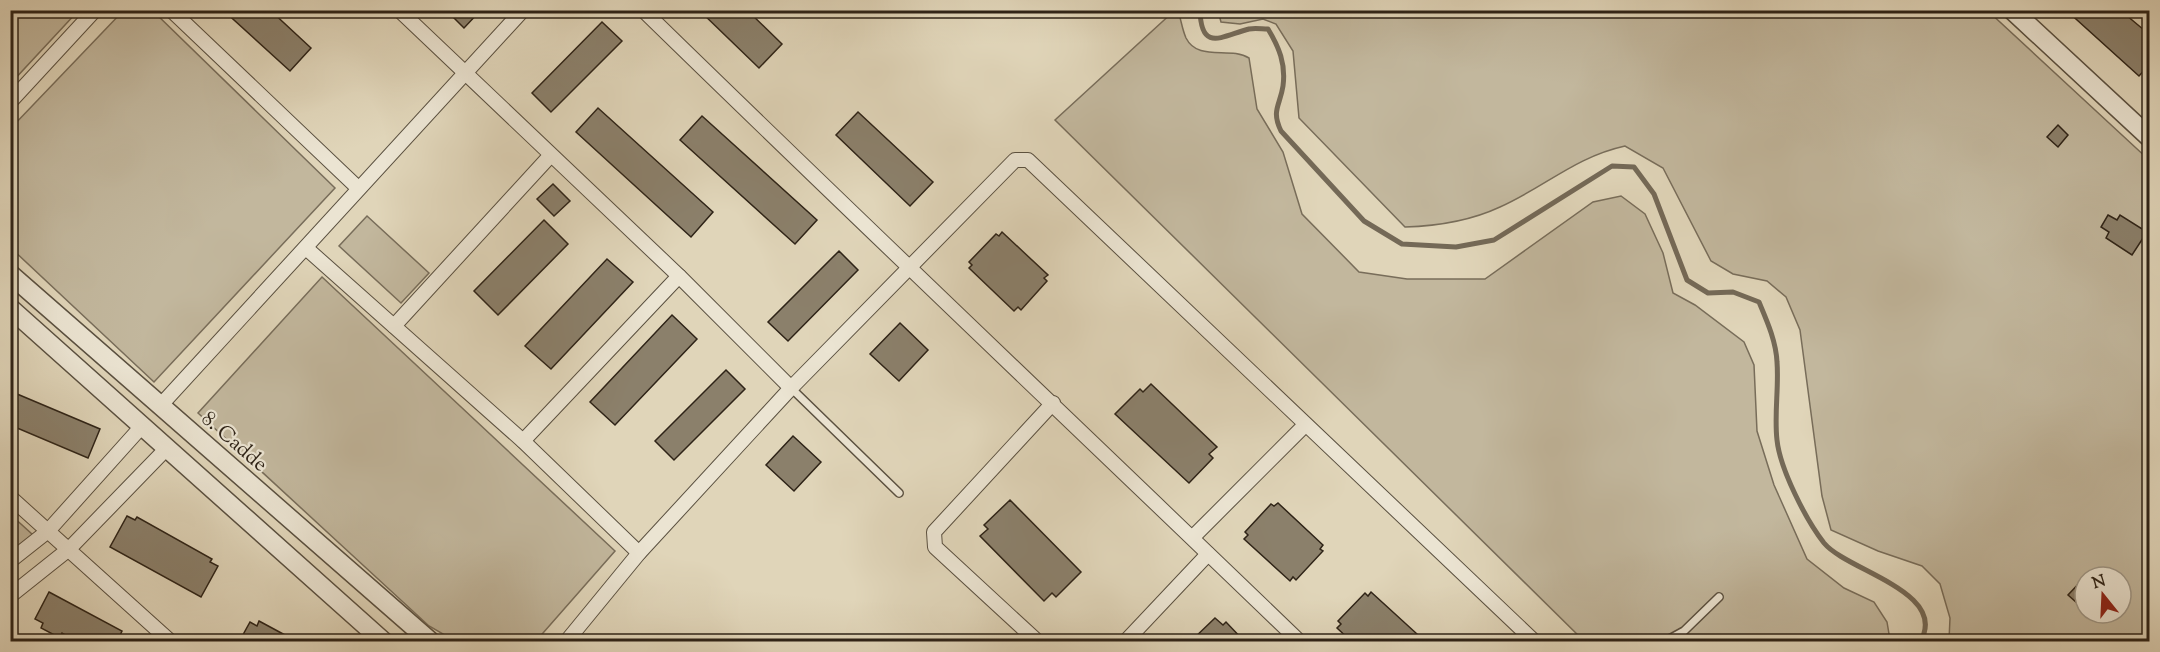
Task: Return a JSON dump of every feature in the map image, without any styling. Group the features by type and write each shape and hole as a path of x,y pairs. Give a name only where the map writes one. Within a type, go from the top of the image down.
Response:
{"street":[{"path":"10,102 95,10"},
{"path":"171,10 358,188"},
{"path":"399,10 550,156 679,276 791,388"},
{"path":"160,406 522,10"},
{"path":"643,10 908,269 1053,403 1300,642"},
{"path":"2012,10 2150,138"},
{"path":"394,326 550,156"},
{"path":"566,642 639,553 791,388 1015,160 1028,160 1535,642"},
{"path":"306,248 523,441 639,553"},
{"name":"8. Cadde","path":"10,274 431,642"},
{"path":"523,441 679,276"},
{"path":"10,308 384,642"},
{"path":"1038,642 935,548 934,532 1053,403"},
{"path":"10,561 48,531 142,425"},
{"path":"1193,537 1305,425"},
{"path":"10,596 69,549 167,448"},
{"path":"10,497 171,642"},
{"path":"1125,642 1208,554"}],"lane":[{"path":"791,388 899,493"},
{"path":"1664,642 1684,631 1719,597"}],"shaded area":[{"path":"10,11 78,11 11,83"},
{"path":"123,11 153,11 335,188 154,382 11,248 11,128"},
{"path":"1174,11 1178,11 1186,38 1198,50 1233,53 1249,58 1257,109 1283,152 1302,214 1359,272 1407,279 1485,279 1593,202 1621,196 1645,214 1663,253 1673,293 1695,305 1744,342 1754,365 1757,431 1774,485 1807,559 1844,588 1874,602 1887,622 1889,634 1886,641 1584,641 1055,120"},
{"path":"1218,11 1988,11 2149,160 2149,641 1949,641 1950,618 1940,584 1922,566 1878,551 1831,530 1822,496 1800,330 1786,297 1767,281 1733,274 1711,261 1663,168 1625,146 1591,157 1489,212 1454,222 1405,227 1299,118 1293,51 1276,24 1263,19 1240,24 1221,22"},
{"path":"367,216 429,273 401,303 339,246"},
{"path":"322,277 615,551 536,641 455,641 429,626 198,413"},
{"path":"11,515 33,535 11,552"}],"building":[{"path":"223,10 270,10 311,48 290,71"},
{"path":"446,10 481,10 464,28"},
{"path":"699,10 747,10 782,44 759,68"},
{"path":"2066,10 2120,10 2150,35 2150,64 2139,76"},
{"path":"602,22 622,41 551,112 532,93"},
{"path":"598,108 713,212 691,237 576,132"},
{"path":"858,112 933,182 910,206 836,135"},
{"path":"702,116 817,220 795,244 680,140"},
{"path":"2058,125 2068,135 2058,147 2047,137"},
{"path":"553,184 570,201 554,216 537,199"},
{"path":"2108,215 2117,220 2120,215 2147,232 2132,255 2106,238 2109,232 2101,227"},
{"path":"544,220 568,244 498,315 474,291"},
{"path":"1002,232 1048,275 1044,278 1047,281 1021,310 1018,307 1014,311 969,268 972,265 969,262 996,234 999,236"},
{"path":"839,251 858,270 788,341 768,322"},
{"path":"607,259 633,282 551,369 525,346"},
{"path":"672,315 697,339 615,425 590,402"},
{"path":"900,323 928,350 899,381 870,354"},
{"path":"726,370 745,389 674,460 655,441"},
{"path":"1151,384 1217,447 1209,454 1213,458 1189,483 1115,414 1140,389 1143,392"},
{"path":"10,391 100,429 88,458 10,425"},
{"path":"793,436 821,462 794,491 766,465"},
{"path":"1010,500 1081,572 1056,597 1052,593 1044,601 980,536 988,529 984,525"},
{"path":"1278,503 1323,545 1320,549 1323,551 1296,580 1293,577 1290,581 1244,539 1248,535 1245,532 1271,504 1274,506"},
{"path":"127,516 135,520 137,517 212,559 210,562 218,566 201,597 110,547"},
{"path":"2073,590 2073,599 2068,595"},
{"path":"49,592 122,631 117,642 77,642 62,633 60,638 41,628 43,623 35,619"},
{"path":"1371,592 1417,634 1410,642 1352,642 1337,628 1341,624 1338,621 1365,593 1368,596"},
{"path":"1215,618 1223,625 1226,622 1245,642 1190,642"},
{"path":"259,621 298,642 239,642 250,622 257,626"}],"waterway":[{"path":"1200,10 1201,23 1204,32 1209,37 1222,37 1249,29 1268,29 1278,49 1283,70 1283,86 1276,113 1281,131 1364,221 1402,244 1456,247 1494,240 1612,166 1634,167 1654,194 1687,280 1708,293 1733,292 1759,302 1775,346 1776,430 1779,452 1795,494 1824,543 1836,553 1892,584 1909,596 1921,609 1925,625 1920,642"}]}
